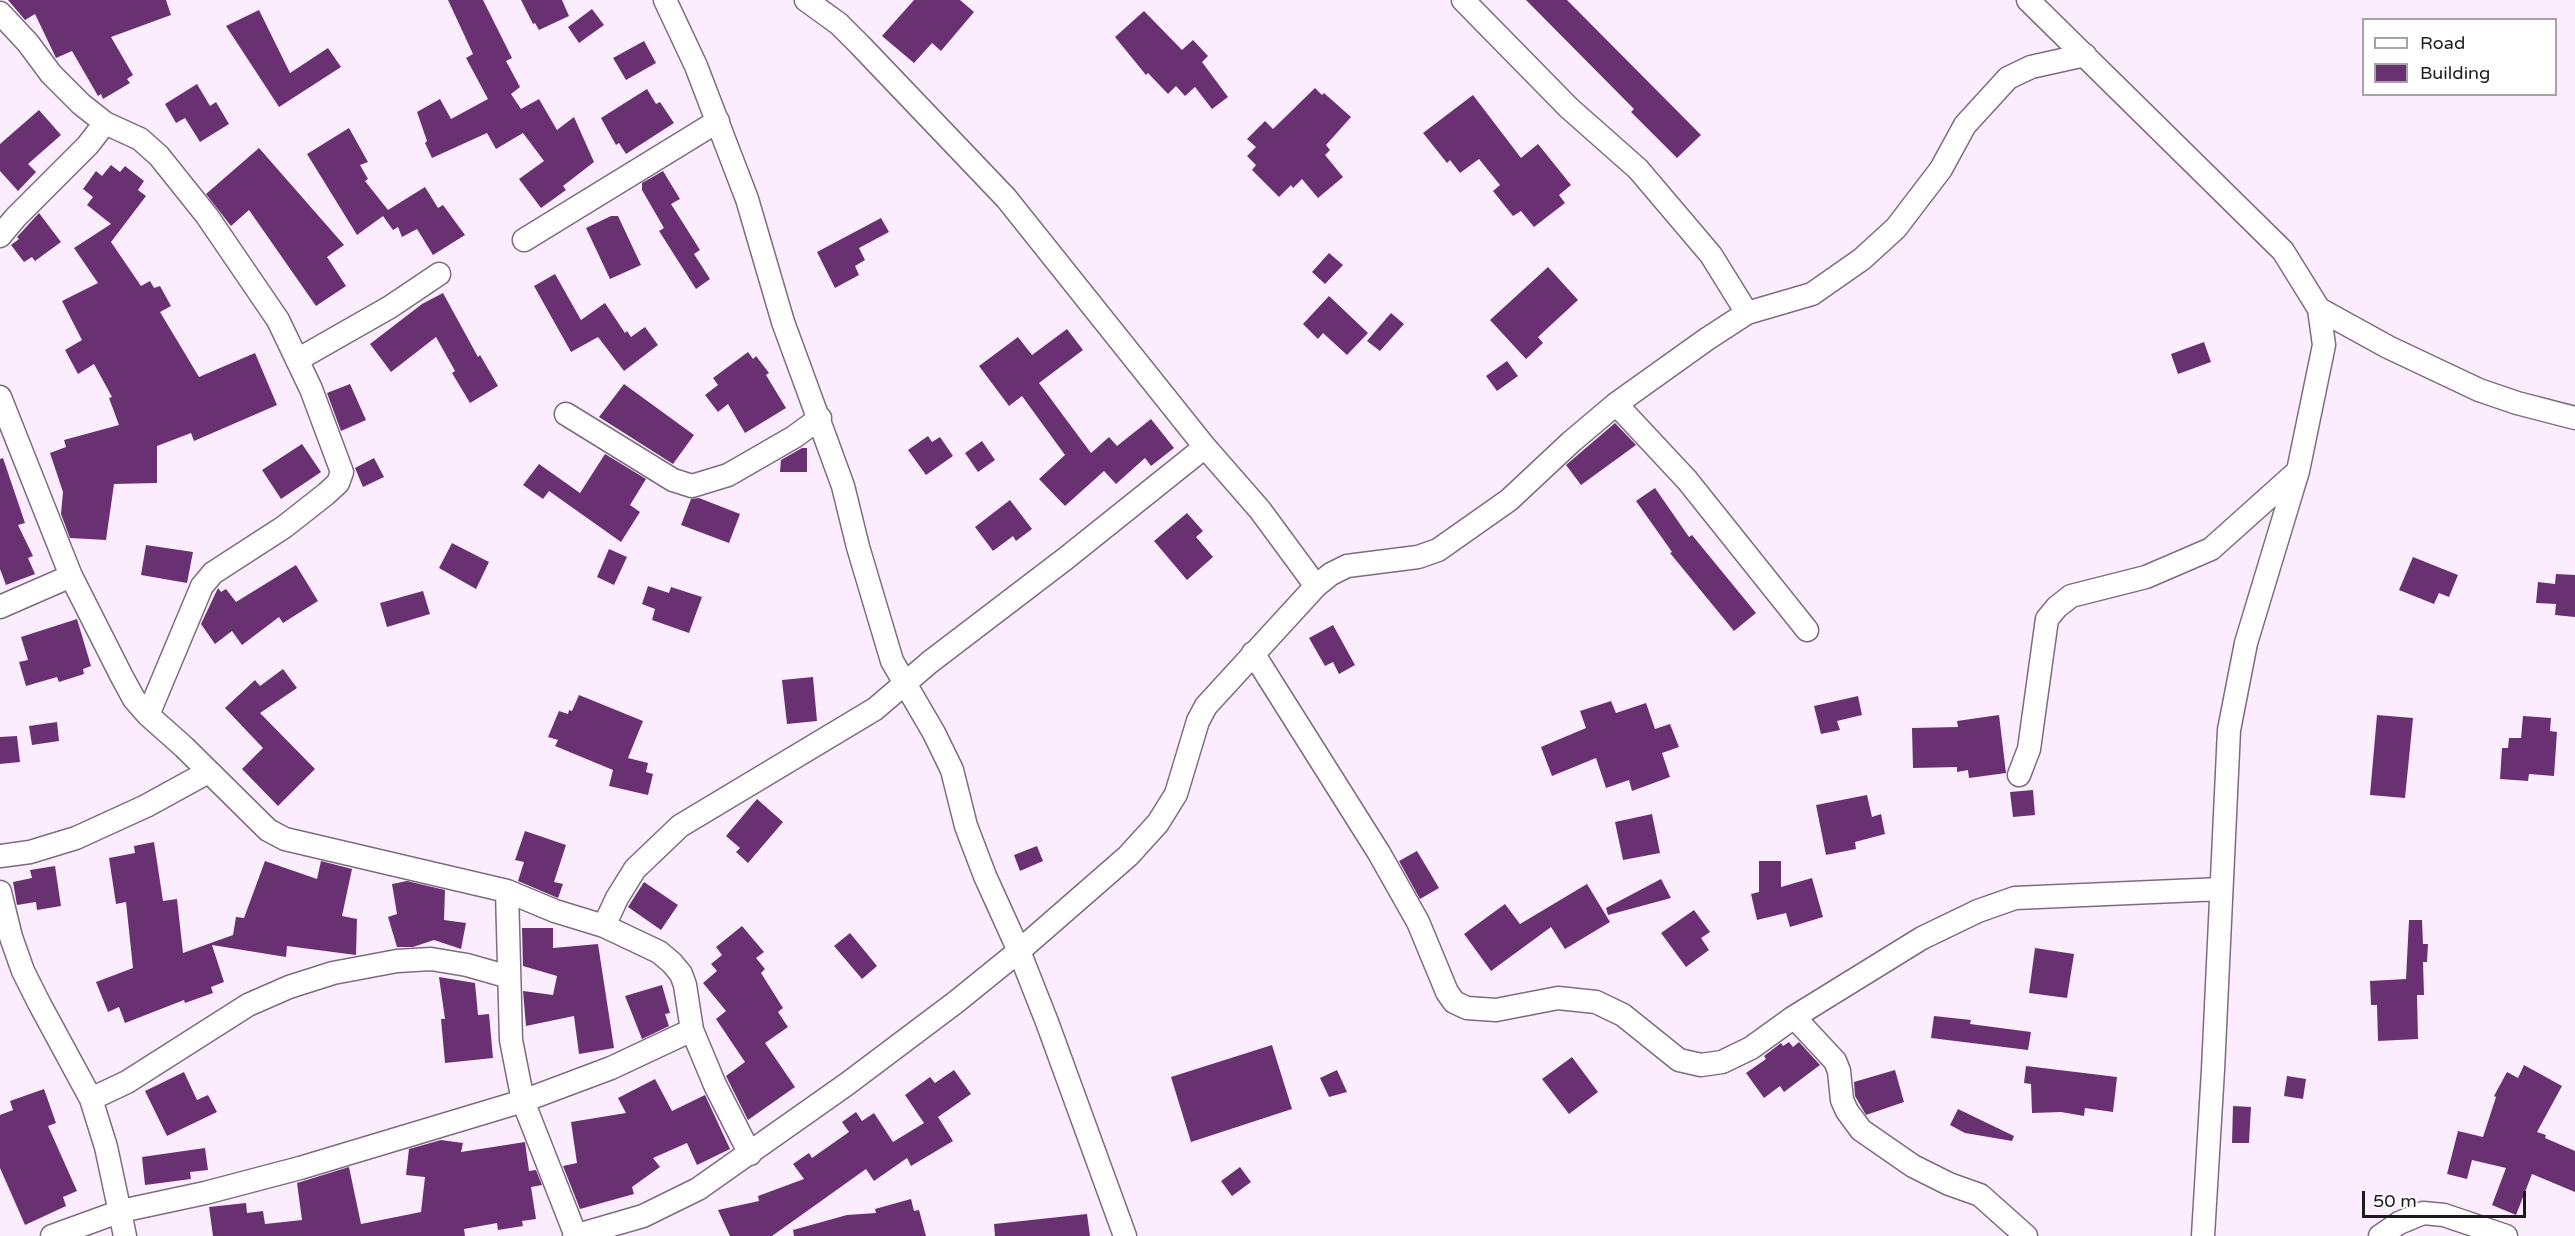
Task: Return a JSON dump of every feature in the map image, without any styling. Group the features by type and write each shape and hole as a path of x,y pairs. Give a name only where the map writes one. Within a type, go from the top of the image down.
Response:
{"street":[{"path":"665,0 696,66 747,199 783,322 843,486 858,547 892,661 934,733 952,770 966,826 985,876 1020,951 1125,1236"},
{"path":"806,0 839,24 1006,198 1205,447 1260,510 1316,586"},
{"path":"1462,0 1569,108 1638,169 1711,255 1747,313"},
{"path":"2028,0 2283,251 2319,309 2324,345 2298,471 2246,643 2229,730 2203,1236"},
{"path":"0,13 28,43 51,74 81,104 105,123 140,139 159,156 207,216 278,320 311,389 342,472 338,483 284,527 213,573 202,586 148,715"},
{"path":"507,891 511,1040 523,1101 575,1236 643,1216 698,1189 750,1154 947,1009 1020,951 1128,856 1158,823 1176,794 1198,721 1206,706 1316,586 1347,566 1418,557 1438,550 1509,500 1616,404 1747,313 1812,294 1862,260 1896,228 1941,169 1965,126 2008,78 2031,67 2085,55"},
{"path":"524,240 718,122"},
{"path":"0,236 88,145 105,123"},
{"path":"297,360 390,307 439,274"},
{"path":"2319,309 2388,347 2479,390 2517,403 2575,418"},
{"path":"0,397 71,576 134,699 148,715 268,830 285,839 507,891 555,911 604,926 659,952 672,963 685,985 692,1030 715,1085 750,1154"},
{"path":"1616,404 1687,480 1807,630"},
{"path":"566,414 673,480 692,486 728,475 794,437 820,418"},
{"path":"604,926 617,898 635,869 680,826 875,709 1205,447"},
{"path":"2019,775 2029,749 2047,619 2057,607 2071,596 2146,577 2211,549 2298,471"},
{"path":"0,607 71,576"},
{"path":"1253,653 1379,852 1418,922 1454,1002 1467,1008 1496,1010 1558,998 1596,1002 1623,1015 1679,1060 1701,1065 1732,1058 1922,938 1978,911 2015,898 2220,889"},
{"path":"0,856 30,852 76,838 146,806 208,772"},
{"path":"0,892 11,937 23,970 91,1099 106,1147 125,1236"},
{"path":"91,1099 127,1082 248,1005 300,983 397,961 431,959 467,965 509,977"},
{"path":"1794,1017 1835,1061 1839,1071 1842,1100 1861,1130 1913,1166 1949,1184 1980,1195 2026,1236"},
{"path":"52,1236 121,1211 205,1193 300,1168 523,1101 610,1068 692,1030"},
{"path":"2380,1236 2399,1223 2424,1213 2444,1215 2506,1236"}],"building":[{"path":"8,0 166,0 171,15 111,37 133,75 127,79 130,83 103,99 101,94 98,96 72,51 56,58 35,14 25,20"},
{"path":"448,0 483,0 512,58 506,61 520,87 511,94 521,109 539,99 557,130 574,117 594,162 563,186 566,190 541,208 519,179 544,161 523,133 496,149 487,133 432,158 425,143 427,141 417,112 440,99 451,119 488,99 466,58 473,54"},
{"path":"521,0 562,0 569,16 539,30 535,23 533,24"},
{"path":"914,0 960,0 974,12 941,51 932,43 914,63 882,36"},
{"path":"1526,0 1567,0 1701,135 1677,158 1631,112 1634,109"},
{"path":"592,9 604,25 579,43 568,27"},
{"path":"259,10 290,73 328,48 341,67 279,107 226,26"},
{"path":"1144,11 1182,50 1193,40 1208,56 1202,62 1228,97 1212,109 1195,87 1185,96 1176,86 1168,94 1148,73 1146,75 1115,37"},
{"path":"644,41 656,63 626,80 613,58"},
{"path":"197,84 210,106 216,102 229,124 200,142 185,118 176,123 165,104"},
{"path":"1315,88 1351,117 1326,145 1330,150 1325,155 1343,177 1318,198 1302,179 1293,188 1291,185 1279,197 1252,170 1256,165 1247,156 1256,147 1247,139 1265,121 1273,129"},
{"path":"647,89 656,104 660,102 674,123 626,154 619,143 616,145 601,118"},
{"path":"1473,95 1521,158 1538,144 1571,185 1559,195 1565,203 1534,227 1521,211 1513,216 1493,191 1500,185 1479,159 1460,173 1450,160 1447,163 1423,133"},
{"path":"39,110 61,135 28,164 36,172 18,191 0,171 0,144"},
{"path":"349,128 368,162 360,165 368,179 365,181 388,210 425,187 438,208 443,205 465,235 433,255 417,229 402,237 398,227 393,230 383,216 357,235 307,154"},
{"path":"259,148 344,245 327,257 346,286 316,306 249,210 231,226 206,194"},
{"path":"111,165 120,172 125,166 144,181 138,190 146,196 111,242 141,286 150,281 154,288 160,286 171,306 160,312 199,377 255,353 277,405 194,441 191,433 157,446 157,483 114,484 106,540 70,538 61,514 63,492 50,453 66,447 64,440 119,425 109,398 112,397 94,364 78,374 65,350 82,340 62,301 98,283 74,248 111,224 87,205 93,197 83,189 96,171 102,176"},
{"path":"663,171 680,199 671,204 700,250 694,254 710,279 696,289 659,231 664,228 642,190 642,183"},
{"path":"39,213 61,242 35,261 32,257 24,262 11,245 19,239 17,237"},
{"path":"611,216 618,216 641,265 610,279 586,228"},
{"path":"881,218 889,232 859,248 865,260 855,266 859,275 835,288 817,252"},
{"path":"1329,253 1343,265 1325,284 1312,272"},
{"path":"1548,267 1578,300 1538,337 1543,343 1526,359 1490,320"},
{"path":"555,274 581,320 605,303 625,333 627,331 631,337 645,327 658,345 624,371 598,337 571,352 534,286"},
{"path":"443,293 478,357 480,355 498,386 470,403 452,373 455,371 436,337 391,372 370,344 422,304"},
{"path":"1329,296 1368,333 1347,355 1323,333 1318,339 1303,324"},
{"path":"1391,313 1404,324 1380,351 1367,341"},
{"path":"1067,329 1083,350 1039,383 1091,453 1109,437 1117,446 1151,419 1174,448 1151,466 1145,458 1116,484 1104,471 1065,506 1039,479 1065,455 1022,396 1009,406 979,366 1018,337 1032,355"},
{"path":"2204,342 2211,362 2178,374 2171,354"},
{"path":"748,352 753,359 756,356 769,373 766,375 786,408 745,433 728,404 718,412 705,395 718,385 713,378"},
{"path":"1507,361 1518,376 1497,391 1486,376"},
{"path":"350,384 366,420 341,431 327,393"},
{"path":"624,384 694,435 673,464 599,417"},
{"path":"1615,423 1636,445 1581,485 1566,465"},
{"path":"928,436 932,442 940,437 953,456 926,475 908,450"},
{"path":"982,441 995,460 978,472 965,453"},
{"path":"302,444 321,472 281,499 262,470"},
{"path":"802,448 807,448 807,472 780,472 781,460"},
{"path":"605,454 646,479 630,505 640,512 621,542 549,491 543,499 523,485 539,464 580,493"},
{"path":"3,458 25,523 18,525 33,556 28,558 35,574 6,585 0,569 0,459"},
{"path":"374,458 384,477 363,487 355,468"},
{"path":"1655,488 1689,537 1692,535 1756,613 1734,631 1670,553 1672,552 1636,501"},
{"path":"699,498 740,514 729,543 681,525 691,499"},
{"path":"1010,500 1032,529 1016,541 1013,536 993,551 975,527"},
{"path":"1187,513 1203,531 1196,537 1213,557 1187,580 1154,541"},
{"path":"452,543 489,562 476,589 439,568"},
{"path":"146,545 193,552 187,583 141,575"},
{"path":"609,549 627,557 614,585 597,577"},
{"path":"2413,557 2458,575 2449,597 2439,593 2434,604 2399,590"},
{"path":"296,565 318,601 283,623 279,617 242,645 232,631 215,644 201,624 218,588 221,592 226,589 236,602"},
{"path":"2556,574 2575,575 2575,617 2555,615 2556,604 2536,603 2538,582 2555,584"},
{"path":"648,586 669,593 671,587 702,597 689,633 652,620 655,609 642,604"},
{"path":"423,591 430,614 387,627 380,603"},
{"path":"77,619 91,666 83,669 84,674 59,682 57,677 26,686 19,662 28,660 21,637"},
{"path":"1333,625 1355,665 1339,674 1333,662 1325,666 1309,638"},
{"path":"283,669 297,688 260,713 315,769 278,806 242,769 263,748 225,708 255,680 260,686"},
{"path":"813,677 817,721 787,724 782,680"},
{"path":"579,695 643,721 628,758 648,763 646,772 653,774 648,795 609,786 613,770 555,746 558,740 548,737 559,711 568,714 569,710 572,711"},
{"path":"1858,696 1862,715 1837,721 1840,730 1821,734 1814,706"},
{"path":"1611,701 1616,713 1646,703 1655,729 1670,724 1679,747 1662,753 1670,777 1632,791 1629,780 1606,788 1596,758 1552,776 1541,747 1586,728 1580,711"},
{"path":"1999,715 2006,773 1969,778 1968,770 1957,772 1957,767 1913,768 1912,728 1958,727 1957,721"},
{"path":"2377,715 2413,718 2405,798 2370,795"},
{"path":"2523,716 2551,718 2550,731 2557,732 2554,776 2529,774 2528,781 2500,779 2502,748 2508,748 2509,738 2521,738"},
{"path":"57,722 59,741 32,745 29,726"},
{"path":"17,736 20,762 0,764 0,737"},
{"path":"2033,790 2035,815 2013,817 2010,792"},
{"path":"1867,795 1872,817 1881,814 1885,834 1855,842 1856,849 1826,855 1816,805"},
{"path":"757,799 783,822 748,863 736,852 740,848 726,836"},
{"path":"1652,814 1660,853 1623,860 1615,822"},
{"path":"525,831 566,845 554,882 563,884 558,898 518,881 524,862 515,860"},
{"path":"154,842 163,901 177,899 183,953 233,935 236,917 244,918 265,861 317,879 321,861 352,869 342,916 357,919 356,955 287,946 286,957 212,945 224,982 211,987 213,993 185,1003 184,1000 125,1023 119,1007 108,1012 96,982 133,968 126,902 116,904 109,858 135,853 134,846"},
{"path":"1037,846 1043,861 1020,871 1014,855"},
{"path":"1417,851 1439,888 1420,899 1399,861"},
{"path":"1759,861 1781,861 1781,887 1812,878 1823,917 1790,927 1786,913 1757,920 1751,894 1759,892"},
{"path":"55,866 61,906 37,910 36,902 17,905 13,882 32,878 30,870"},
{"path":"1661,879 1671,898 1608,915 1606,908"},
{"path":"407,881 445,890 444,920 466,923 461,949 434,940 413,947 397,947 388,917 397,914 392,884"},
{"path":"644,882 678,905 661,930 628,907"},
{"path":"1587,884 1610,922 1565,949 1551,927 1491,971 1464,934 1505,904 1520,924"},
{"path":"1694,910 1710,932 1701,938 1709,950 1686,967 1661,933"},
{"path":"2409,920 2422,920 2423,944 2428,944 2427,962 2423,962 2424,995 2417,995 2418,1039 2378,1041 2377,1005 2371,1005 2370,981 2406,979"},
{"path":"742,926 764,952 756,958 765,969 761,973 783,1008 778,1012 788,1027 765,1043 795,1087 748,1120 726,1076 745,1062 716,1019 726,1011 703,983 717,971 711,964 722,955 716,947"},
{"path":"522,928 553,928 553,948 598,944 614,1048 579,1054 574,1016 526,1026 523,991 553,995 557,976 523,966"},
{"path":"850,933 877,966 862,979 834,946"},
{"path":"2035,948 2074,954 2067,998 2029,993"},
{"path":"439,977 475,983 478,1015 489,1014 493,1058 445,1063 441,1019 445,1019"},
{"path":"662,985 670,1013 665,1014 669,1026 642,1039 625,996"},
{"path":"1934,1016 1971,1020 1970,1024 2031,1032 2028,1050 1931,1038"},
{"path":"1789,1042 1793,1047 1799,1042 1820,1065 1784,1092 1780,1086 1764,1098 1746,1073 1766,1059 1764,1056 1781,1043 1783,1046"},
{"path":"1272,1045 1292,1109 1191,1142 1171,1077"},
{"path":"1572,1057 1598,1092 1569,1114 1542,1079"},
{"path":"2524,1065 2562,1086 2537,1132 2575,1151 2575,1192 2532,1174 2516,1215 2492,1205 2506,1168 2472,1160 2467,1179 2447,1174 2458,1131 2483,1137 2496,1097 2494,1096 2507,1072 2518,1078"},
{"path":"2026,1066 2117,1077 2113,1112 2085,1108 2084,1116 2061,1112 2032,1113 2031,1084 2024,1083"},
{"path":"954,1070 971,1094 938,1117 953,1141 911,1166 907,1158 874,1181 866,1169 772,1236 730,1236 718,1210 759,1201 758,1196 804,1179 793,1164 809,1153 812,1158 849,1132 842,1122 856,1112 862,1121 874,1113 893,1142 924,1123 905,1095 930,1077 935,1083"},
{"path":"1337,1070 1347,1092 1329,1097 1320,1078"},
{"path":"1895,1070 1904,1102 1866,1115 1855,1096 1854,1082"},
{"path":"184,1072 197,1100 208,1095 217,1112 167,1136 145,1091"},
{"path":"2287,1076 2306,1079 2303,1099 2284,1096"},
{"path":"655,1079 672,1111 705,1095 730,1149 697,1165 687,1143 653,1158 660,1167 632,1187 634,1194 580,1209 563,1166 577,1163 571,1122 626,1113 618,1098"},
{"path":"44,1089 56,1123 48,1126 77,1191 63,1197 66,1206 25,1225 0,1168 0,1115 13,1110 10,1101"},
{"path":"2233,1106 2251,1107 2249,1143 2232,1143"},
{"path":"1958,1109 2014,1136 2012,1141 1965,1133 1950,1125"},
{"path":"441,1140 463,1143 461,1152 525,1142 529,1171 536,1170 542,1185 531,1187 536,1219 522,1221 523,1226 498,1230 497,1223 464,1229 465,1236 213,1236 209,1207 246,1203 247,1213 263,1211 265,1224 302,1220 297,1183 349,1167 361,1224 421,1212 425,1177 406,1175 409,1149"},
{"path":"205,1148 208,1170 190,1172 191,1179 145,1185 142,1157"},
{"path":"1240,1167 1251,1182 1232,1196 1221,1181"},
{"path":"911,1199 914,1211 919,1210 926,1236 794,1236 793,1230 847,1215 876,1213 875,1209"},
{"path":"1087,1214 1090,1236 995,1236 994,1224"}]}
